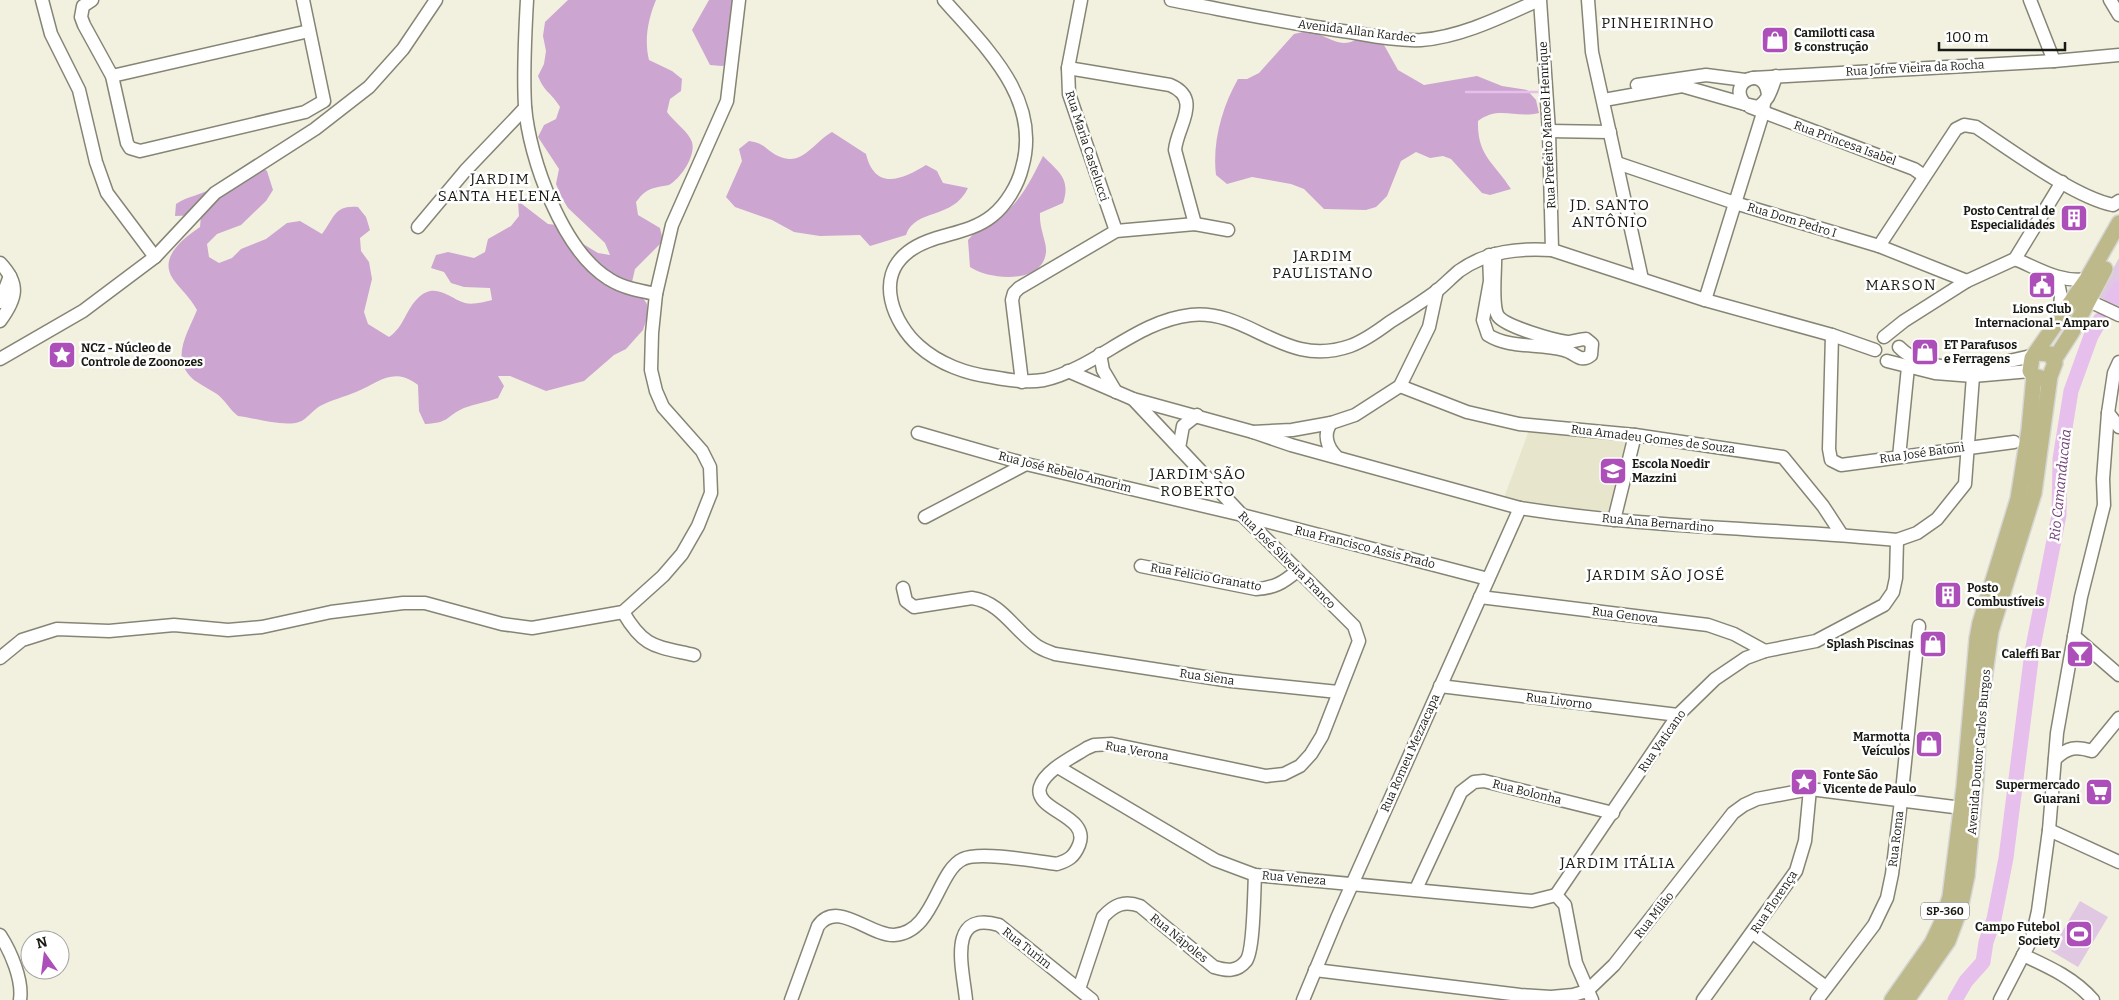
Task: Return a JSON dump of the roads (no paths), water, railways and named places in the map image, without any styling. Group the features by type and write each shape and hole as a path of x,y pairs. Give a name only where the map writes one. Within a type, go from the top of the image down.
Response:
{"main road":[{"name":"SP-360","path":"2032,373 2031,362 2087,279 2119,223"},
{"name":"SP-360","path":"2050,376 2054,360 2090,302 2119,243"},
{"path":"2036,354 2046,353 2054,360"},
{"path":"2032,373 2043,378 2050,376"},
{"name":"Avenida Doutor Carlos Burgos","path":"1907,1000 1936,959 1955,926 1968,876 1968,809 1980,623 2018,499 2029,430 2032,373"},
{"name":"Avenida Doutor Carlos Burgos","path":"1892,1000 1932,943 1950,897 1968,809 1991,630 2034,493 2050,376"}],"street":[{"path":"42,0 51,34 79,90 96,162 107,193 155,257"},
{"path":"92,0 83,6 81,17 112,76 127,142 135,151 304,112 324,101"},
{"path":"303,0 324,101 335,114"},
{"path":"0,359 83,312 155,257 215,193 315,129 335,114 388,68 436,0"},
{"path":"526,0 525,108 544,183 560,221 575,248 589,264 610,280 629,288 656,294"},
{"path":"0,658 22,640 58,629 109,631 174,625 228,630 262,627 309,616 403,603 425,603 502,624 532,628 623,612 663,576 682,554 698,526 711,494 710,467 702,451 662,407 651,370 656,294 672,225 726,101 739,0"},
{"path":"944,0 999,64 1014,87 1023,110 1027,131 1027,154 1021,174 1010,194 992,216 964,232 923,244 907,252 898,263 891,278 889,295 895,315 908,336 931,357 975,375 1022,382 1044,380 1068,370 1140,332 1169,320 1192,315 1211,316 1231,321 1296,349 1332,351 1353,345 1437,290 1459,272 1492,254 1529,248 1552,250 1705,300 1832,335 1875,350"},
{"name":"Rua Maria Castelucci","path":"1081,0 1068,68 1069,94 1116,232"},
{"name":"Avenida Allan Kardec","path":"1171,0 1311,27 1421,40 1444,36 1486,23 1540,0"},
{"name":"Rua Prefeito Manoel Henrique","path":"1540,0 1549,131 1552,250"},
{"path":"1588,0 1592,52 1642,279"},
{"path":"2030,0 2054,60"},
{"path":"2110,0 2119,16"},
{"path":"112,76 309,31"},
{"name":"Rua Jofre Vieira da Rocha","path":"1719,99 1746,82 1776,76 2054,60 2119,54"},
{"path":"1068,68 1170,85 1180,89 1185,96 1187,105 1184,125 1176,142 1175,150 1195,224"},
{"path":"1637,84 1706,75 1746,82 1762,80 1768,87 1765,104"},
{"path":"1705,300 1765,104 1776,76"},
{"path":"1746,82 1739,93 1748,106"},
{"path":"1604,100 1682,86 1719,99 1748,106 1758,107 1765,104"},
{"name":"Rua Princesa Isabel","path":"1765,104 1914,169 1924,176"},
{"path":"418,227 465,171 525,108"},
{"path":"304,112 315,129"},
{"path":"1879,246 1956,129 1964,125 1976,127 2062,182 2103,203 2112,205 2119,201"},
{"path":"1549,131 1610,132"},
{"name":"Rua Dom Pedro I","path":"1617,163 1735,203 1879,246 1967,281"},
{"path":"2032,373 1973,376 1935,373 1879,358 1875,350 1877,342 1904,321 1967,281 2015,258 2062,182"},
{"path":"1022,382 1012,300 1014,293 1019,288 1116,232 1195,224 1228,230"},
{"path":"1492,254 1495,304 1498,316"},
{"path":"1483,320 1490,315 1498,316 1504,321 1530,332 1568,342 1582,339 1590,340 1591,355 1586,359 1580,359 1565,350 1496,340 1488,335 1483,320 1490,282 1492,254"},
{"path":"2015,258 2057,278 2076,281 2087,279"},
{"path":"0,263 11,274 14,296 0,321"},
{"path":"0,302 11,274"},
{"path":"2057,278 2060,297 2058,323"},
{"path":"1253,432 1292,430 1331,423 1355,415 1400,386 1428,327 1437,290"},
{"path":"2090,302 2119,316"},
{"path":"1887,361 1895,359 1900,352 1899,345 1904,321"},
{"name":"Rua José Batoni","path":"1832,335 1829,449 1832,460 1841,465 1968,446 2014,442"},
{"path":"1884,337 1893,338 1908,355 1921,361 1957,368 1985,366 2036,354"},
{"path":"1100,354 1103,370 1117,394"},
{"path":"2000,1000 2032,938 2038,911 2049,830 2057,733 2074,636 2104,505 2103,479 2108,413 2114,373 2119,362"},
{"path":"1899,457 1908,367"},
{"name":"Rua Ana Bernardino","path":"1068,370 1117,394 1133,399 1197,415 1291,445 1520,508 1688,527 1842,535 1897,540 1916,534 1937,519 1966,484 1968,446"},
{"path":"1968,446 1973,376"},
{"name":"Rua Amadeu Gomes de Souza","path":"1400,386 1467,412 1519,424 1635,434 1783,457 1824,506 1842,535"},
{"name":"Rua José Silveira Franco","path":"1133,399 1296,571 1354,626 1357,633"},
{"path":"2108,413 2119,427"},
{"path":"1179,448 1183,426 1197,415"},
{"path":"1331,423 1327,429 1327,442 1330,450 1336,456"},
{"path":"1291,445 1290,434 1292,430"},
{"name":"Rua José Rebelo Amorim","path":"918,433 1026,464 1242,515"},
{"path":"1614,520 1635,434"},
{"path":"925,517 1026,464"},
{"name":"Rua Romeu Mezzacapa","path":"1303,1000 1520,508"},
{"name":"Rua Francisco Assis Prado","path":"1242,515 1488,579"},
{"name":"Rua Vaticano","path":"1556,896 1678,715 1715,679 1746,658 1765,651 1816,641 1884,605 1893,592 1896,578 1897,540"},
{"name":"Rua Felicio Granatto","path":"1141,566 1256,589 1270,588 1283,583 1296,571"},
{"name":"Rua Siena","path":"903,588 906,601 914,607 972,598 982,599 992,604 1038,646 1056,654 1231,681 1338,692"},
{"name":"Rua Genova","path":"1480,598 1708,625 1734,634 1765,651"},
{"path":"623,612 634,631 646,641 656,646 694,655"},
{"name":"Rua Roma","path":"1817,1000 1874,925 1887,898 1901,802 1919,626"},
{"name":"Rua Verona","path":"791,1000 818,926 823,919 831,916 841,917 885,934 895,935 906,932 913,927 931,907 953,867 962,859 975,855 1057,864 1070,860 1076,853 1080,842 1079,831 1073,822 1044,802 1040,793 1040,787 1046,777 1058,767 1087,748 1102,744 1266,776 1284,774 1300,766 1312,754 1322,736 1359,641 1357,633"},
{"path":"2074,636 2119,675"},
{"name":"Rua Livorno","path":"1440,686 1678,715"},
{"path":"2056,759 2066,749 2079,747 2092,751 2117,725"},
{"name":"Rua Veneza","path":"1058,767 1215,860 1255,875 1416,889 1532,902 1556,896"},
{"name":"Rua Bolonha","path":"1416,889 1461,792 1474,782 1484,781 1613,813"},
{"name":"Rua Milão","path":"1589,996 1733,813 1757,799 1810,789 1968,809"},
{"name":"Rua Florença","path":"1703,1000 1796,871 1802,856 1810,789"},
{"path":"2049,830 2119,862"},
{"name":"Rua Nápoles","path":"1080,989 1103,917 1111,908 1120,904 1131,903 1140,906 1214,967 1226,971 1238,969 1248,959 1251,944 1255,875"},
{"path":"1315,970 1520,995 1551,997 1589,996 1576,963 1565,905 1556,896"},
{"name":"Rua Turim","path":"966,1000 960,944 964,933 975,924 987,922 999,925 1092,1000"},
{"path":"1753,933 1826,987"},
{"path":"0,935 13,962 21,992 20,1000"},
{"path":"2023,955 2056,970 2076,983 2093,1000"}],"waterway":[{"path":"1466,92 1539,92"},
{"name":"Rio Camanducaia","path":"2112,300 2119,288"},
{"name":"Rio Camanducaia","path":"1955,1000 1966,981 1983,962 1986,942 1994,919 2006,858 2032,652 2059,515 2060,459 2071,391 2091,336 2100,320"}],"place":[{"name":"Camilotti casa & construção","path":"1775,40"},
{"name":"Posto Central de Especialidades","path":"2074,218"},
{"name":"Lions Club Internacional - Amparo","path":"2042,285"},
{"name":"ET Parafusos e Ferragens","path":"1925,352"},
{"name":"NCZ - Núcleo de Controle de Zoonozes","path":"62,355"},
{"name":"Escola Noedir Mazzini","path":"1613,471"},
{"name":"Posto Combustíveis","path":"1948,595"},
{"name":"Splash Piscinas","path":"1933,644"},
{"name":"Caleffi Bar","path":"2080,654"},
{"name":"Marmotta Veículos","path":"1929,744"},
{"name":"Fonte São Vicente de Paulo","path":"1804,782"},
{"name":"Supermercado Guarani","path":"2099,792"},
{"name":"Campo Futebol Society","path":"2079,934"}],"district":[{"name":"PINHEIRINHO","path":"1658,23"},
{"name":"JARDIM SANTA HELENA","path":"500,188"},
{"name":"JD. SANTO ANTÔNIO","path":"1610,214"},
{"name":"JARDIM PAULISTANO","path":"1323,264"},
{"name":"MARSON","path":"1901,285"},
{"name":"JARDIM SÃO ROBERTO","path":"1198,482"},
{"name":"JARDIM SÃO JOSÉ","path":"1656,575"},
{"name":"JARDIM ITÁLIA","path":"1618,863"}]}
